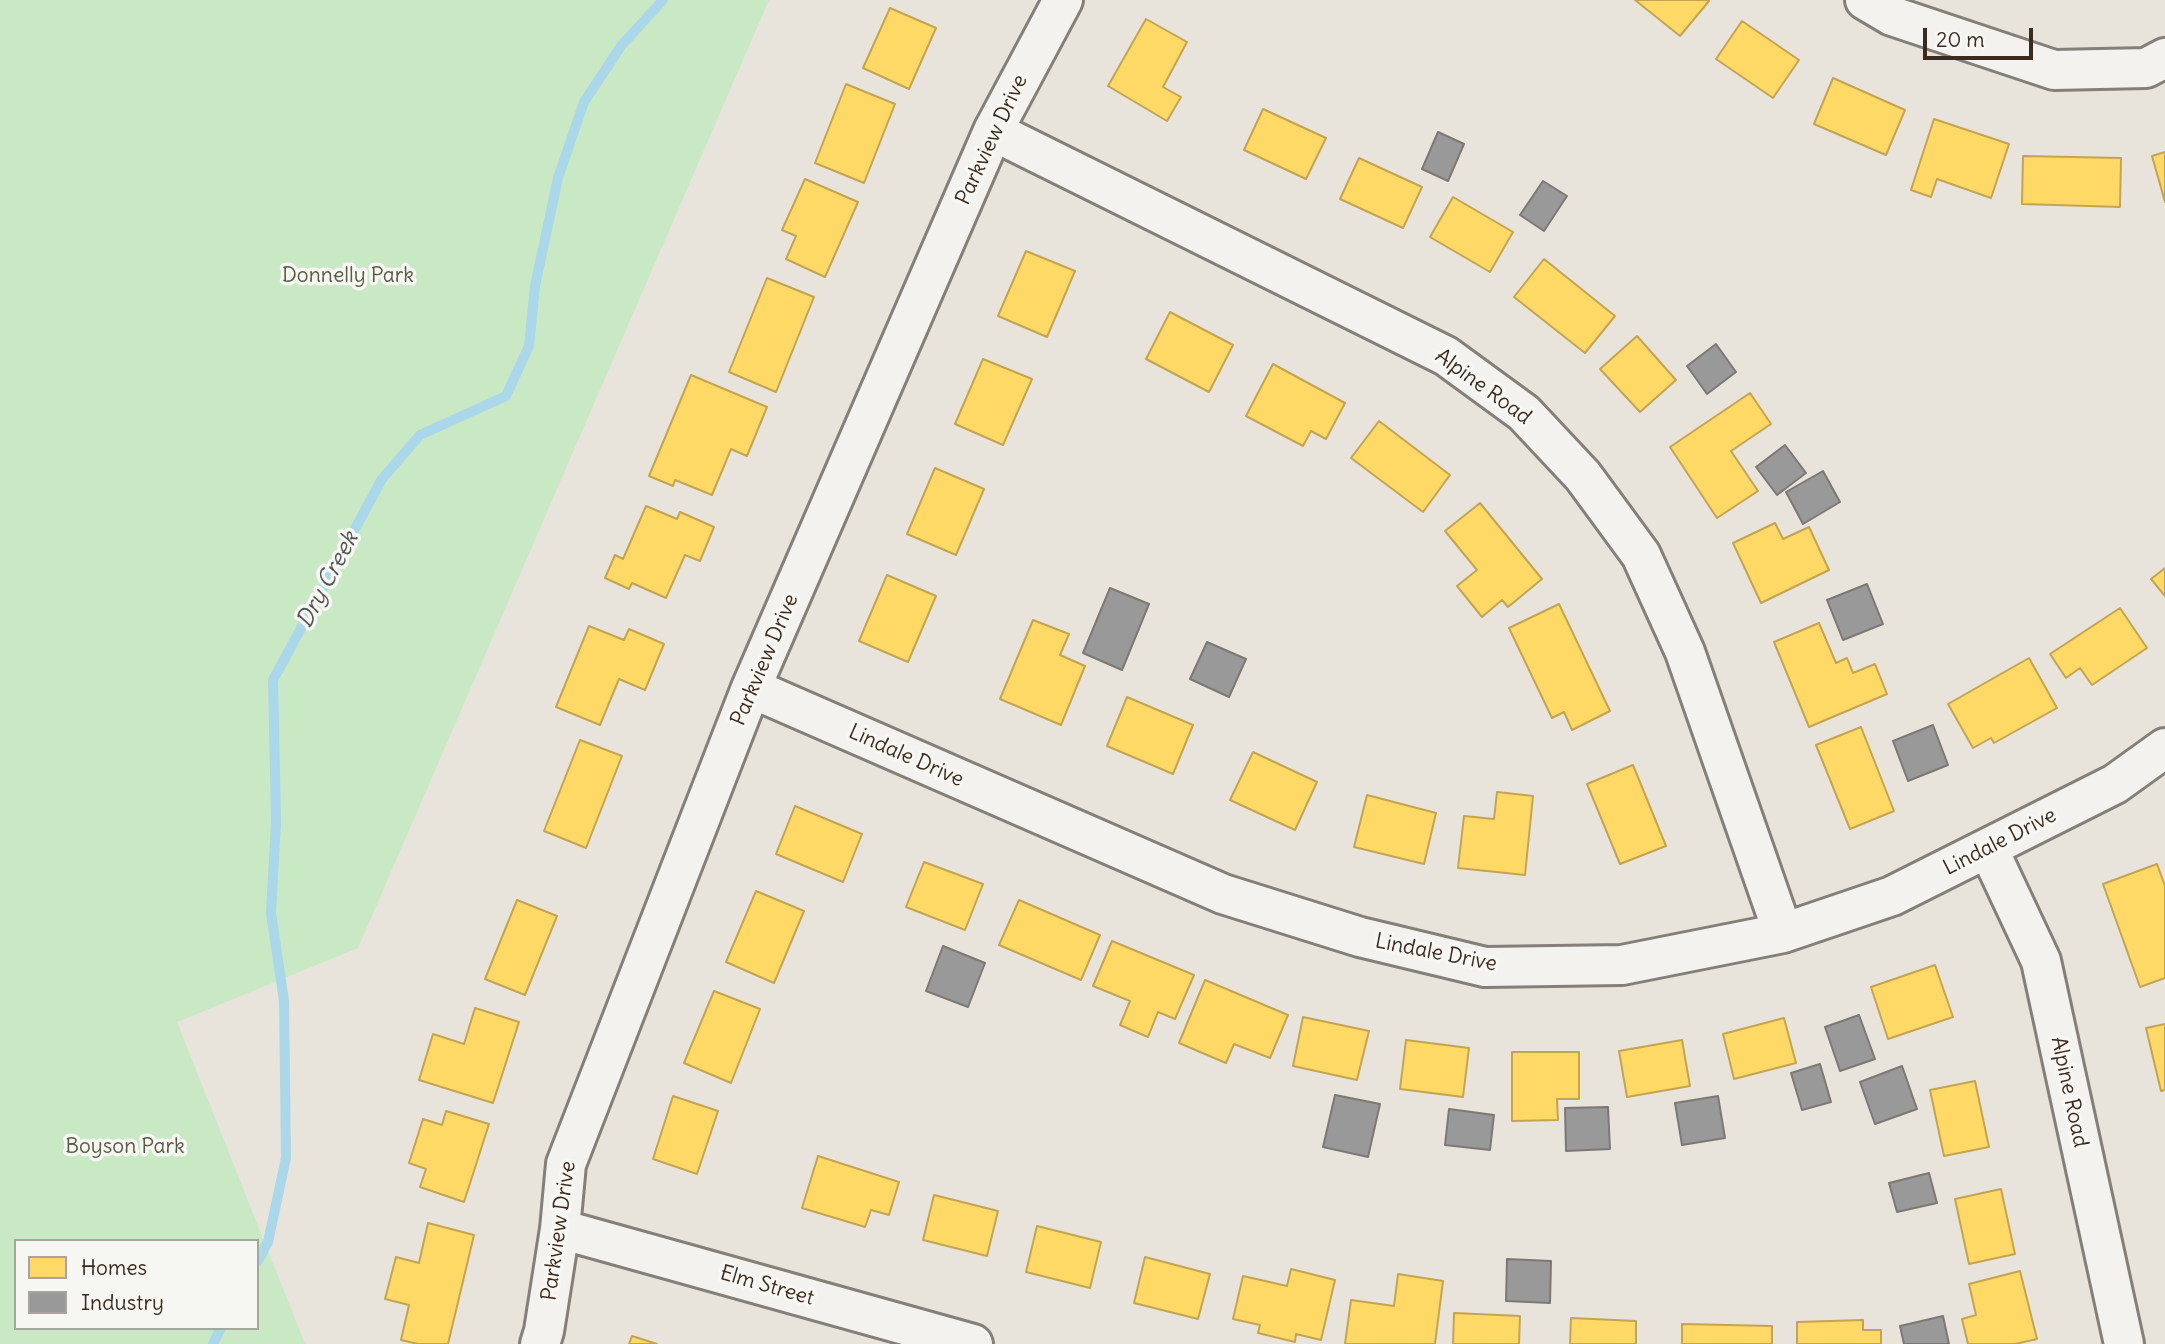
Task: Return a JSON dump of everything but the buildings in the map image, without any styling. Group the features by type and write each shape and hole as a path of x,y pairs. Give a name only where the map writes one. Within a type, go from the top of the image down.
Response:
{"street":[{"name":"Parkview Drive","path":"540,1344 560,1228 566,1164 751,688 993,131 1063,0"},
{"path":"1865,0 1892,16 2054,70 2146,68 2165,58"},
{"name":"Alpine Road","path":"993,131 1446,356 1524,413 1583,476 1641,555 1685,652 1783,933"},
{"name":"Lindale Drive","path":"751,688 1223,894 1360,937 1485,967 1622,965 1783,933 1892,896 2115,784 2165,748"},
{"name":"Alpine Road","path":"1988,848 2040,961 2124,1344"},
{"name":"Elm Street","path":"560,1228 973,1344"}],"green space":[{"name":"Donnelly Park","path":"0,0 769,0 358,948 177,1022 305,1344 0,1344"}],"waterway":[{"name":"Dry Creek","path":"259,1258 268,1242 286,1158 284,1001 271,913 276,822 273,680 382,479 420,435 506,396 529,346 535,286 558,178 584,102 621,46 663,0"},
{"name":"Dry Creek","path":"213,1344 220,1330"}],"park label":[{"name":"Boyson Park","path":"125,1147"}]}
